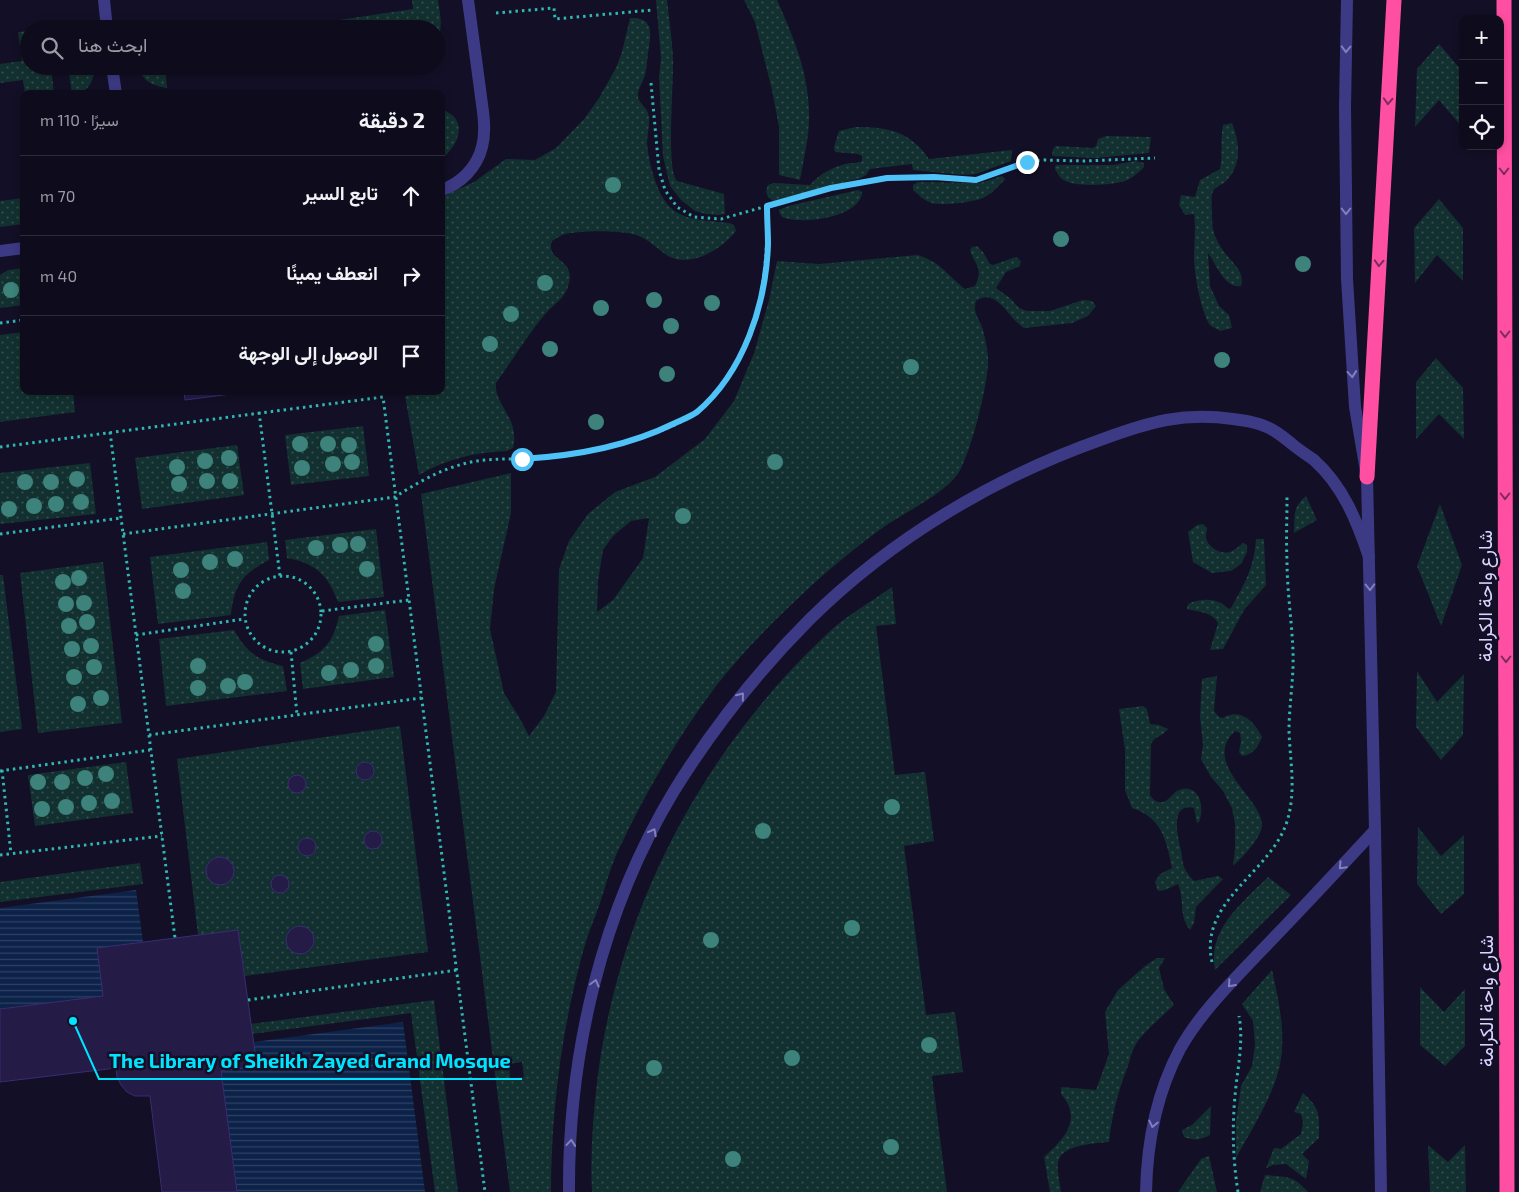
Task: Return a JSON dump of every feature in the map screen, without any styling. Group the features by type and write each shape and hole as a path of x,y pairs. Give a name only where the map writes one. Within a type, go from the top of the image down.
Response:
{"highway":[{"path":"1367,477 1394,0"},
{"name":"شارع واحة الكرامة","path":"1504,0 1507,1192"}],"street":[{"path":"104,0 106,20"},
{"path":"445,188 460,180 470,171 478,159 482,147 484,121 468,0"},
{"path":"1347,0 1345,107 1347,289 1355,407 1367,477 1376,830 1381,1192"},
{"path":"113,75 115,90"},
{"path":"0,252 20,249"},
{"path":"569,1192 575,1086 589,1007 610,929 638,860 673,793 714,731 760,672 812,618 868,568 929,524 993,486 1061,453 1132,428 1193,416 1210,416 1256,422 1277,431 1316,462 1334,482 1349,505 1369,557"},
{"path":"1146,1192 1149,1142 1156,1108 1180,1049 1195,1026 1225,991 1376,830"}],"path":[{"path":"470,16 554,8 555,19 652,10"},
{"path":"651,83 659,170 665,190 677,207 694,217 722,219 831,188 887,178 934,177 976,180 1027,162 1155,158"},
{"path":"123,534 395,497 417,483 457,465 488,460 549,458 584,453 625,443 661,430 695,413 723,382 737,361 748,338 764,284 768,244 767,206"},
{"path":"0,323 20,320"},
{"path":"0,447 383,397 485,1192"},
{"path":"259,412 280,576"},
{"path":"110,432 174,938"},
{"path":"1238,1192 1233,1149 1233,1130 1242,1032 1238,1011 1217,980 1209,949 1211,934 1221,908 1274,849 1288,819 1292,799 1289,711 1293,653 1286,563 1288,497"},
{"path":"0,534 121,518"},
{"path":"280,576 292,577 303,581 312,589 322,611 321,622 310,642 291,652 278,653 266,649 256,642 248,632 244,619 249,595 257,586 268,579 280,576"},
{"path":"322,611 409,600"},
{"path":"136,635 244,619"},
{"path":"291,652 297,715"},
{"path":"149,735 421,698"},
{"path":"11,854 1,771 150,750"},
{"path":"0,855 162,836"},
{"path":"248,1000 456,970"}],"green space":[{"path":"412,0 438,0 440,20 339,20 413,9"},
{"path":"656,0 667,0 671,36 673,69 671,142 674,173 677,181 724,194 725,214 706,214 695,211 681,200 670,186 663,156 659,77 661,58"},
{"path":"744,0 777,0 799,54 806,82 809,111 808,137 800,180 779,175 779,127 772,90 755,22"},
{"path":"630,18 644,20 649,28 650,39 646,70 638,97 648,113 647,143 651,168 657,186 665,201 681,215 694,219 731,223 736,231 714,250 705,255 686,260 668,256 645,239 629,233 610,231 578,232 562,235 552,241 551,248 553,252 568,269 570,275 568,288 533,330 496,383 499,399 513,428 513,448 507,451 462,457 429,469 419,475 405,396 445,395 445,195 474,182 506,159 535,160 556,148 585,118 599,98 616,68"},
{"path":"1439,44 1459,67 1459,124 1439,100 1415,127 1417,69"},
{"path":"20,61 20,75 52,75 54,90 24,90 23,80 0,83 0,64"},
{"path":"69,75 93,75 92,81 85,90 71,90"},
{"path":"142,75 166,75 167,88 157,86"},
{"path":"445,111 455,119 459,132 453,147 445,156"},
{"path":"1232,123 1237,138 1237,161 1231,175 1213,191 1212,223 1217,241 1238,268 1242,281 1241,286 1235,286 1225,280 1208,253 1210,286 1219,306 1229,315 1232,328 1220,331 1210,325 1199,292 1194,264 1194,214 1185,215 1179,205 1181,195 1195,197 1200,180 1220,169 1223,125"},
{"path":"856,127 878,128 897,132 914,142 929,159 1012,150 1011,161 976,174 963,175 913,170 912,164 870,169 861,178 773,201 768,197 766,191 768,185 774,183 810,185 818,177 833,168 862,161 862,156 858,154 835,152 834,147 839,131"},
{"path":"1106,136 1151,137 1149,153 1095,158 1052,156 1053,149 1056,146 1093,148 1096,146 1098,139"},
{"path":"1135,161 1144,163 1144,167 1128,180 1111,184 1083,185 1067,182 1061,178 1055,169 1055,166 1058,165 1114,165"},
{"path":"1002,176 1005,180 989,194 983,198 965,202 932,203 913,190 913,185 918,182 980,183"},
{"path":"858,190 862,192 859,201 852,208 828,217 802,220 791,219 782,217 779,212 779,210 788,206"},
{"path":"20,198 20,224 0,227 0,201"},
{"path":"1439,199 1463,228 1463,281 1437,255 1415,283 1414,228"},
{"path":"977,246 990,264 993,265 1016,257 1021,261 1020,266 1006,272 996,288 1010,298 1019,308 1027,311 1050,311 1083,300 1092,301 1096,306 1088,316 1072,323 1024,328 992,298 987,297 976,301 976,312 987,346 988,367 983,398 974,433 959,472 937,494 878,531 810,587 749,647 716,686 688,726 650,788 617,853 586,942 576,978 559,1069 553,1131 551,1192 510,1192 421,494 511,473 511,513 494,589 490,629 504,693 529,736 544,716 556,692 559,569 569,541 588,514 615,492 655,477 705,439 734,401 754,353 769,300 777,261 819,264 918,255 939,266 965,289 975,286 979,275 978,267 970,250 972,247","holes":["649,518 643,558 613,600 597,612 598,581 603,550 613,536 631,521","522,1062 524,1077 510,1079 509,1064"]},
{"path":"20,268 20,306 0,308 0,275 8,270"},
{"path":"20,332 20,395 73,395 75,412 0,422 0,335"},
{"path":"1436,358 1463,388 1464,439 1439,414 1416,439 1416,382"},
{"path":"363,426 369,476 291,485 285,435"},
{"path":"237,445 244,495 142,509 135,458"},
{"path":"90,463 96,514 0,524 0,473"},
{"path":"1306,496 1317,520 1294,533 1296,508"},
{"path":"1440,504 1462,565 1441,626 1417,566"},
{"path":"1203,524 1207,528 1206,536 1208,543 1218,551 1226,553 1235,550 1243,543 1247,545 1247,552 1241,564 1231,571 1212,573 1193,562 1188,532 1197,525"},
{"path":"376,529 384,597 338,602 330,584 319,572 305,563 287,558 285,540"},
{"path":"1256,539 1264,539 1266,585 1244,610 1223,649 1210,650 1218,623 1209,615 1187,609 1188,604 1209,600 1220,602 1228,609 1231,608 1248,575"},
{"path":"267,542 269,560 252,570 241,582 234,596 231,615 158,624 150,557"},
{"path":"103,562 122,723 38,733 20,573"},
{"path":"0,575 3,575 22,729 0,732"},
{"path":"892,587 896,624 876,626 895,775 925,772 934,841 904,846 926,1015 955,1012 963,1072 932,1076 947,1192 592,1192 594,1109 608,1018 624,956 646,896 673,838 704,783 741,730 782,680 834,627"},
{"path":"385,610 394,677 303,689 300,663 316,655 327,645 334,633 339,616"},
{"path":"234,630 254,654 283,666 287,691 166,706 159,639"},
{"path":"1417,671 1437,702 1464,674 1463,735 1441,760 1416,727"},
{"path":"1217,676 1214,711 1219,717 1223,718 1235,714 1241,715 1251,721 1262,737 1255,750 1242,756 1239,752 1240,733 1235,731 1226,743 1225,756 1229,768 1236,781 1254,804 1260,816 1262,826 1255,842 1233,866 1235,824 1232,808 1201,759 1203,745 1200,717 1202,679"},
{"path":"1143,706 1147,709 1150,724 1168,729 1151,744 1150,795 1155,801 1163,802 1179,790 1192,790 1196,793 1201,804 1199,822 1197,823 1194,808 1181,810 1178,815 1177,830 1183,864 1194,881 1218,876 1223,879 1196,907 1194,923 1190,930 1184,919 1178,884 1158,891 1155,882 1160,874 1172,868 1165,839 1150,818 1132,808 1125,790 1125,750 1119,709"},
{"path":"400,726 428,952 245,976 238,930 198,935 177,759"},
{"path":"126,762 133,813 35,826 28,775"},
{"path":"1418,827 1441,856 1464,835 1464,894 1441,914 1417,884"},
{"path":"140,863 143,884 0,902 0,882"},
{"path":"1268,877 1291,895 1215,970 1216,942 1221,930 1238,907"},
{"path":"1157,958 1165,958 1159,968 1164,989 1174,1005 1146,1032 1133,1050 1116,1103 1109,1142 1078,1146 1064,1153 1058,1164 1061,1192 1050,1192 1044,1157 1064,1136 1071,1120 1067,1103 1061,1094 1061,1087 1096,1090 1109,1054 1105,1012 1118,990"},
{"path":"1272,970 1282,1032 1279,1069 1266,1103 1236,1158 1236,1122 1241,1086 1252,1066 1255,1045 1253,1021 1242,1004"},
{"path":"1420,987 1444,1012 1465,989 1465,1046 1445,1066 1420,1045"},
{"path":"434,1000 458,1192 435,1192 411,1013 252,1034 251,1024"},
{"path":"1303,1093 1316,1108 1319,1124 1319,1138 1302,1154 1309,1161 1306,1179 1286,1164 1273,1165 1266,1168 1274,1148 1281,1149 1301,1134 1303,1122 1301,1114 1294,1112"},
{"path":"1211,1106 1210,1135 1197,1139 1184,1137 1182,1130 1192,1125"},
{"path":"1428,1145 1448,1162 1465,1145 1466,1192 1430,1192"},
{"path":"1209,1156 1217,1192 1178,1192 1201,1159"},
{"path":"1265,1175 1289,1178 1298,1182 1308,1192 1260,1192"}],"water":[{"path":"136,890 143,942 97,948 103,996 0,1009 0,908"},
{"path":"403,1022 425,1192 237,1192 221,1071 254,1042"}],"building":[{"path":"184,395 223,395 185,400"},
{"path":"361,762 369,762 374,767 372,778 361,780 356,775 356,767"},
{"path":"293,775 301,775 306,780 304,791 293,793 288,788 288,780"},
{"path":"369,831 377,831 382,836 380,847 369,849 364,844 364,836"},
{"path":"303,838 311,838 316,843 314,854 303,856 298,851 298,843"},
{"path":"220,857 230,861 234,871 230,881 220,885 210,881 206,871 210,861"},
{"path":"276,875 284,875 289,880 287,891 276,893 271,888 271,880"},
{"path":"300,926 310,930 314,940 310,950 300,954 290,950 286,940 290,930"},
{"path":"238,930 257,1066 221,1071 237,1192 162,1192 150,1096 135,1096 127,1092 117,1077 116,1068 0,1082 0,1009 103,996 97,948"}],"place":[{"name":"The Library of Sheikh Zayed Grand Mosque","path":"73,1021"}],"route":[{"path":"522,459 549,458 584,453 625,443 661,430 695,413 710,399 737,361 748,338 756,314 764,284 768,244 767,206 831,188 887,178 934,177 976,180 1027,162"}]}
